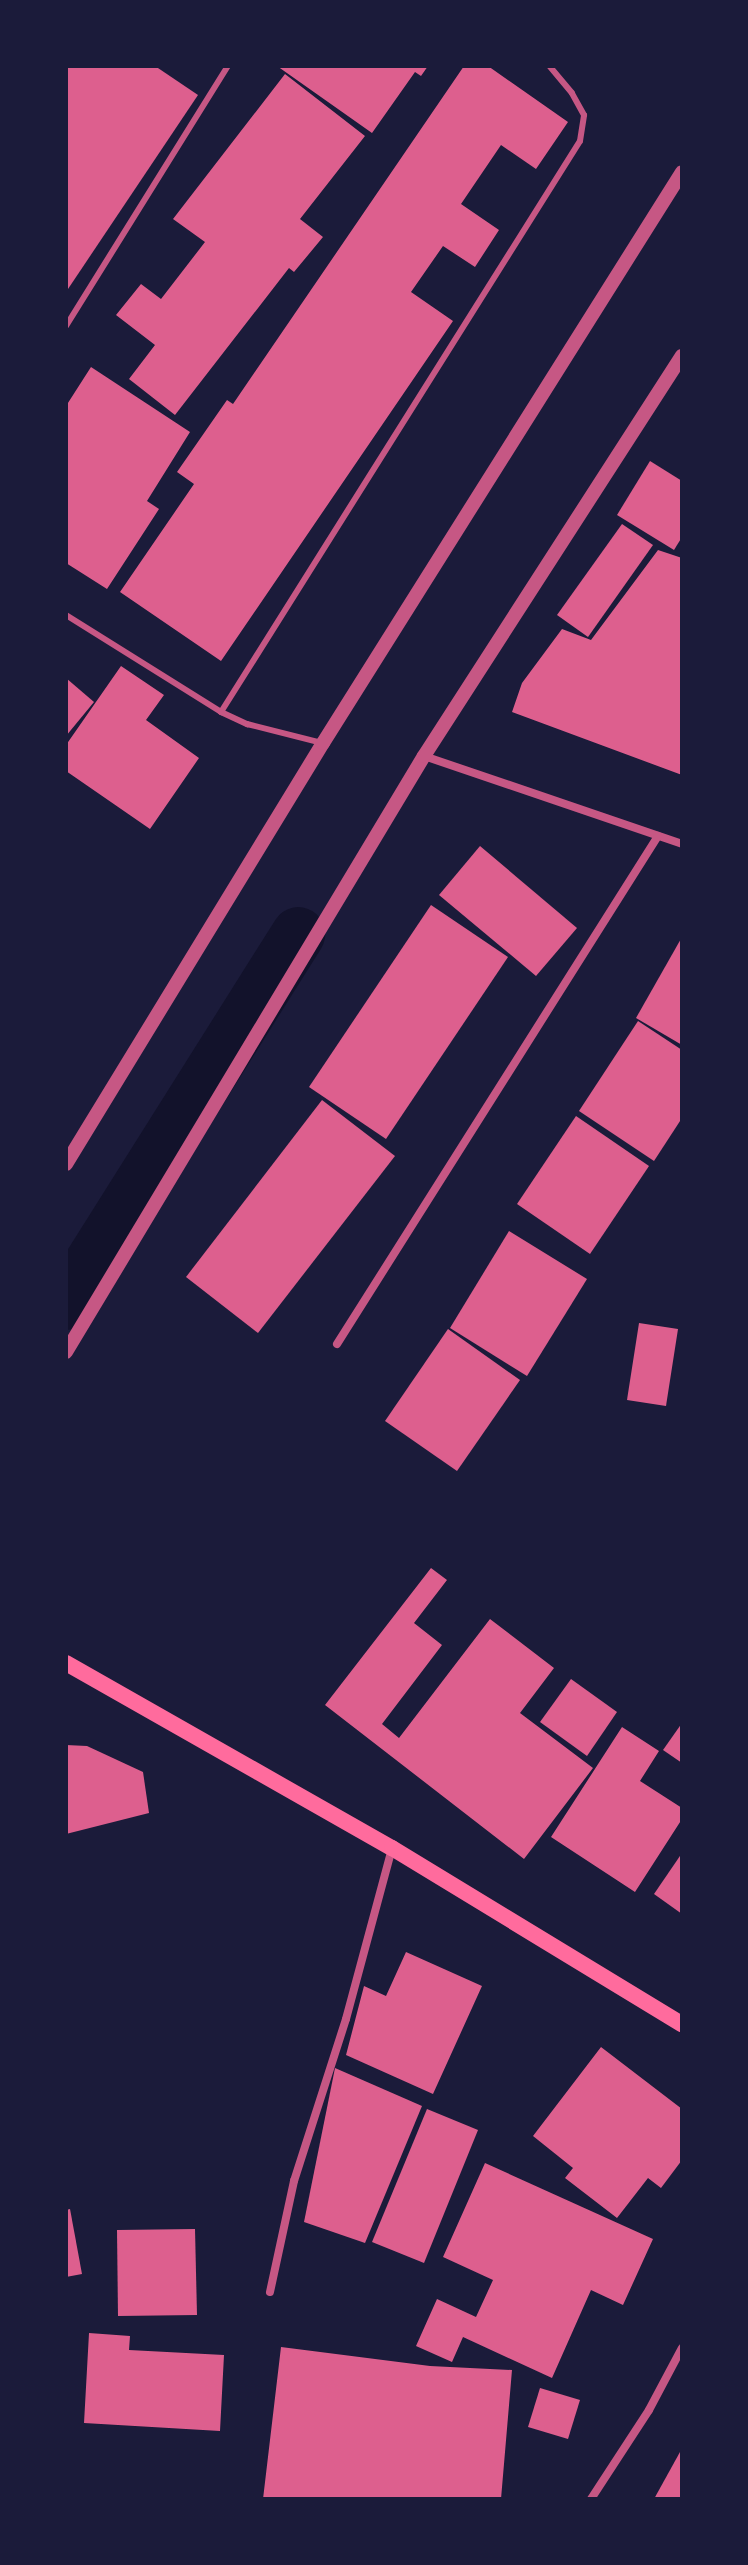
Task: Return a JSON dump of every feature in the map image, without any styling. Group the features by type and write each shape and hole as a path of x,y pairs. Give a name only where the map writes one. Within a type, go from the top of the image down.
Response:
{"main road":[{"path":"66,1663 392,1848 682,2024"}],"street":[{"path":"66,1164 323,743 682,172"},
{"path":"66,1352 424,756 682,356"},
{"path":"424,756 682,844"},
{"path":"337,1344 658,836"},
{"path":"270,2292 294,2181 346,2019 392,1848"},
{"path":"591,2499 649,2410 682,2348"}],"lane":[{"path":"66,326 228,66"},
{"path":"221,712 580,141 584,115 572,93 549,66"},
{"path":"66,615 221,712 247,724 323,743"}],"building":[{"path":"66,66 155,66 198,95 66,292"},
{"path":"277,66 428,66 421,76 415,72 372,133"},
{"path":"464,66 488,66 568,122 536,169 501,145 461,204 499,230 475,267 443,246 411,292 453,321 221,661 120,592 194,484 177,472 227,400 233,404"},
{"path":"285,74 365,136 300,219 323,237 294,272 289,268 175,415 129,379 155,345 116,315 141,284 161,299 205,242 173,219"},
{"path":"91,367 190,432 147,501 159,509 107,589 66,563 66,406"},
{"path":"650,461 682,481 682,537 674,550 617,515"},
{"path":"622,524 653,545 588,637 557,615"},
{"path":"658,550 682,558 682,775 512,712 522,683 562,629 591,640"},
{"path":"121,666 164,695 146,720 199,758 150,829 66,771 66,745"},
{"path":"66,678 94,702 66,736"},
{"path":"480,846 577,928 536,976 439,895"},
{"path":"431,905 508,957 386,1139 309,1087"},
{"path":"682,937 682,1045 636,1018"},
{"path":"638,1021 682,1050 682,1118 654,1161 579,1111"},
{"path":"322,1100 395,1156 258,1333 186,1277"},
{"path":"576,1116 649,1166 590,1254 517,1204"},
{"path":"509,1231 587,1279 527,1376 450,1328"},
{"path":"639,1323 678,1329 666,1406 627,1400"},
{"path":"448,1329 520,1380 457,1471 385,1421"},
{"path":"431,1568 447,1580 414,1623 442,1645 382,1724 399,1738 490,1619 554,1668 520,1713 593,1768 524,1859 325,1705"},
{"path":"571,1679 617,1712 587,1756 540,1722"},
{"path":"682,1723 682,1763 663,1750"},
{"path":"622,1727 659,1751 640,1781 682,1808 682,1819 635,1892 551,1837"},
{"path":"66,1745 87,1746 143,1772 149,1813 66,1834"},
{"path":"682,1853 682,1914 654,1894"},
{"path":"406,1952 482,1986 433,2094 346,2055 364,1986 386,1996"},
{"path":"601,2047 682,2109 682,2160 661,2188 648,2178 617,2218 565,2178 573,2168 533,2136"},
{"path":"335,2068 422,2106 365,2243 304,2222"},
{"path":"427,2109 478,2130 424,2263 372,2242"},
{"path":"485,2163 653,2239 623,2305 591,2290 552,2378 463,2337 452,2362 416,2346 437,2299 476,2317 493,2280 443,2257"},
{"path":"70,2209 82,2274 66,2277 66,2210"},
{"path":"195,2229 197,2315 118,2316 117,2230"},
{"path":"89,2333 130,2336 129,2350 224,2355 220,2431 84,2423"},
{"path":"281,2347 430,2366 512,2370 501,2499 263,2499"},
{"path":"540,2388 580,2400 568,2439 528,2427"},
{"path":"680,2452 682,2499 654,2499"}],"waterway":[{"path":"66,1303 298,934"}]}
